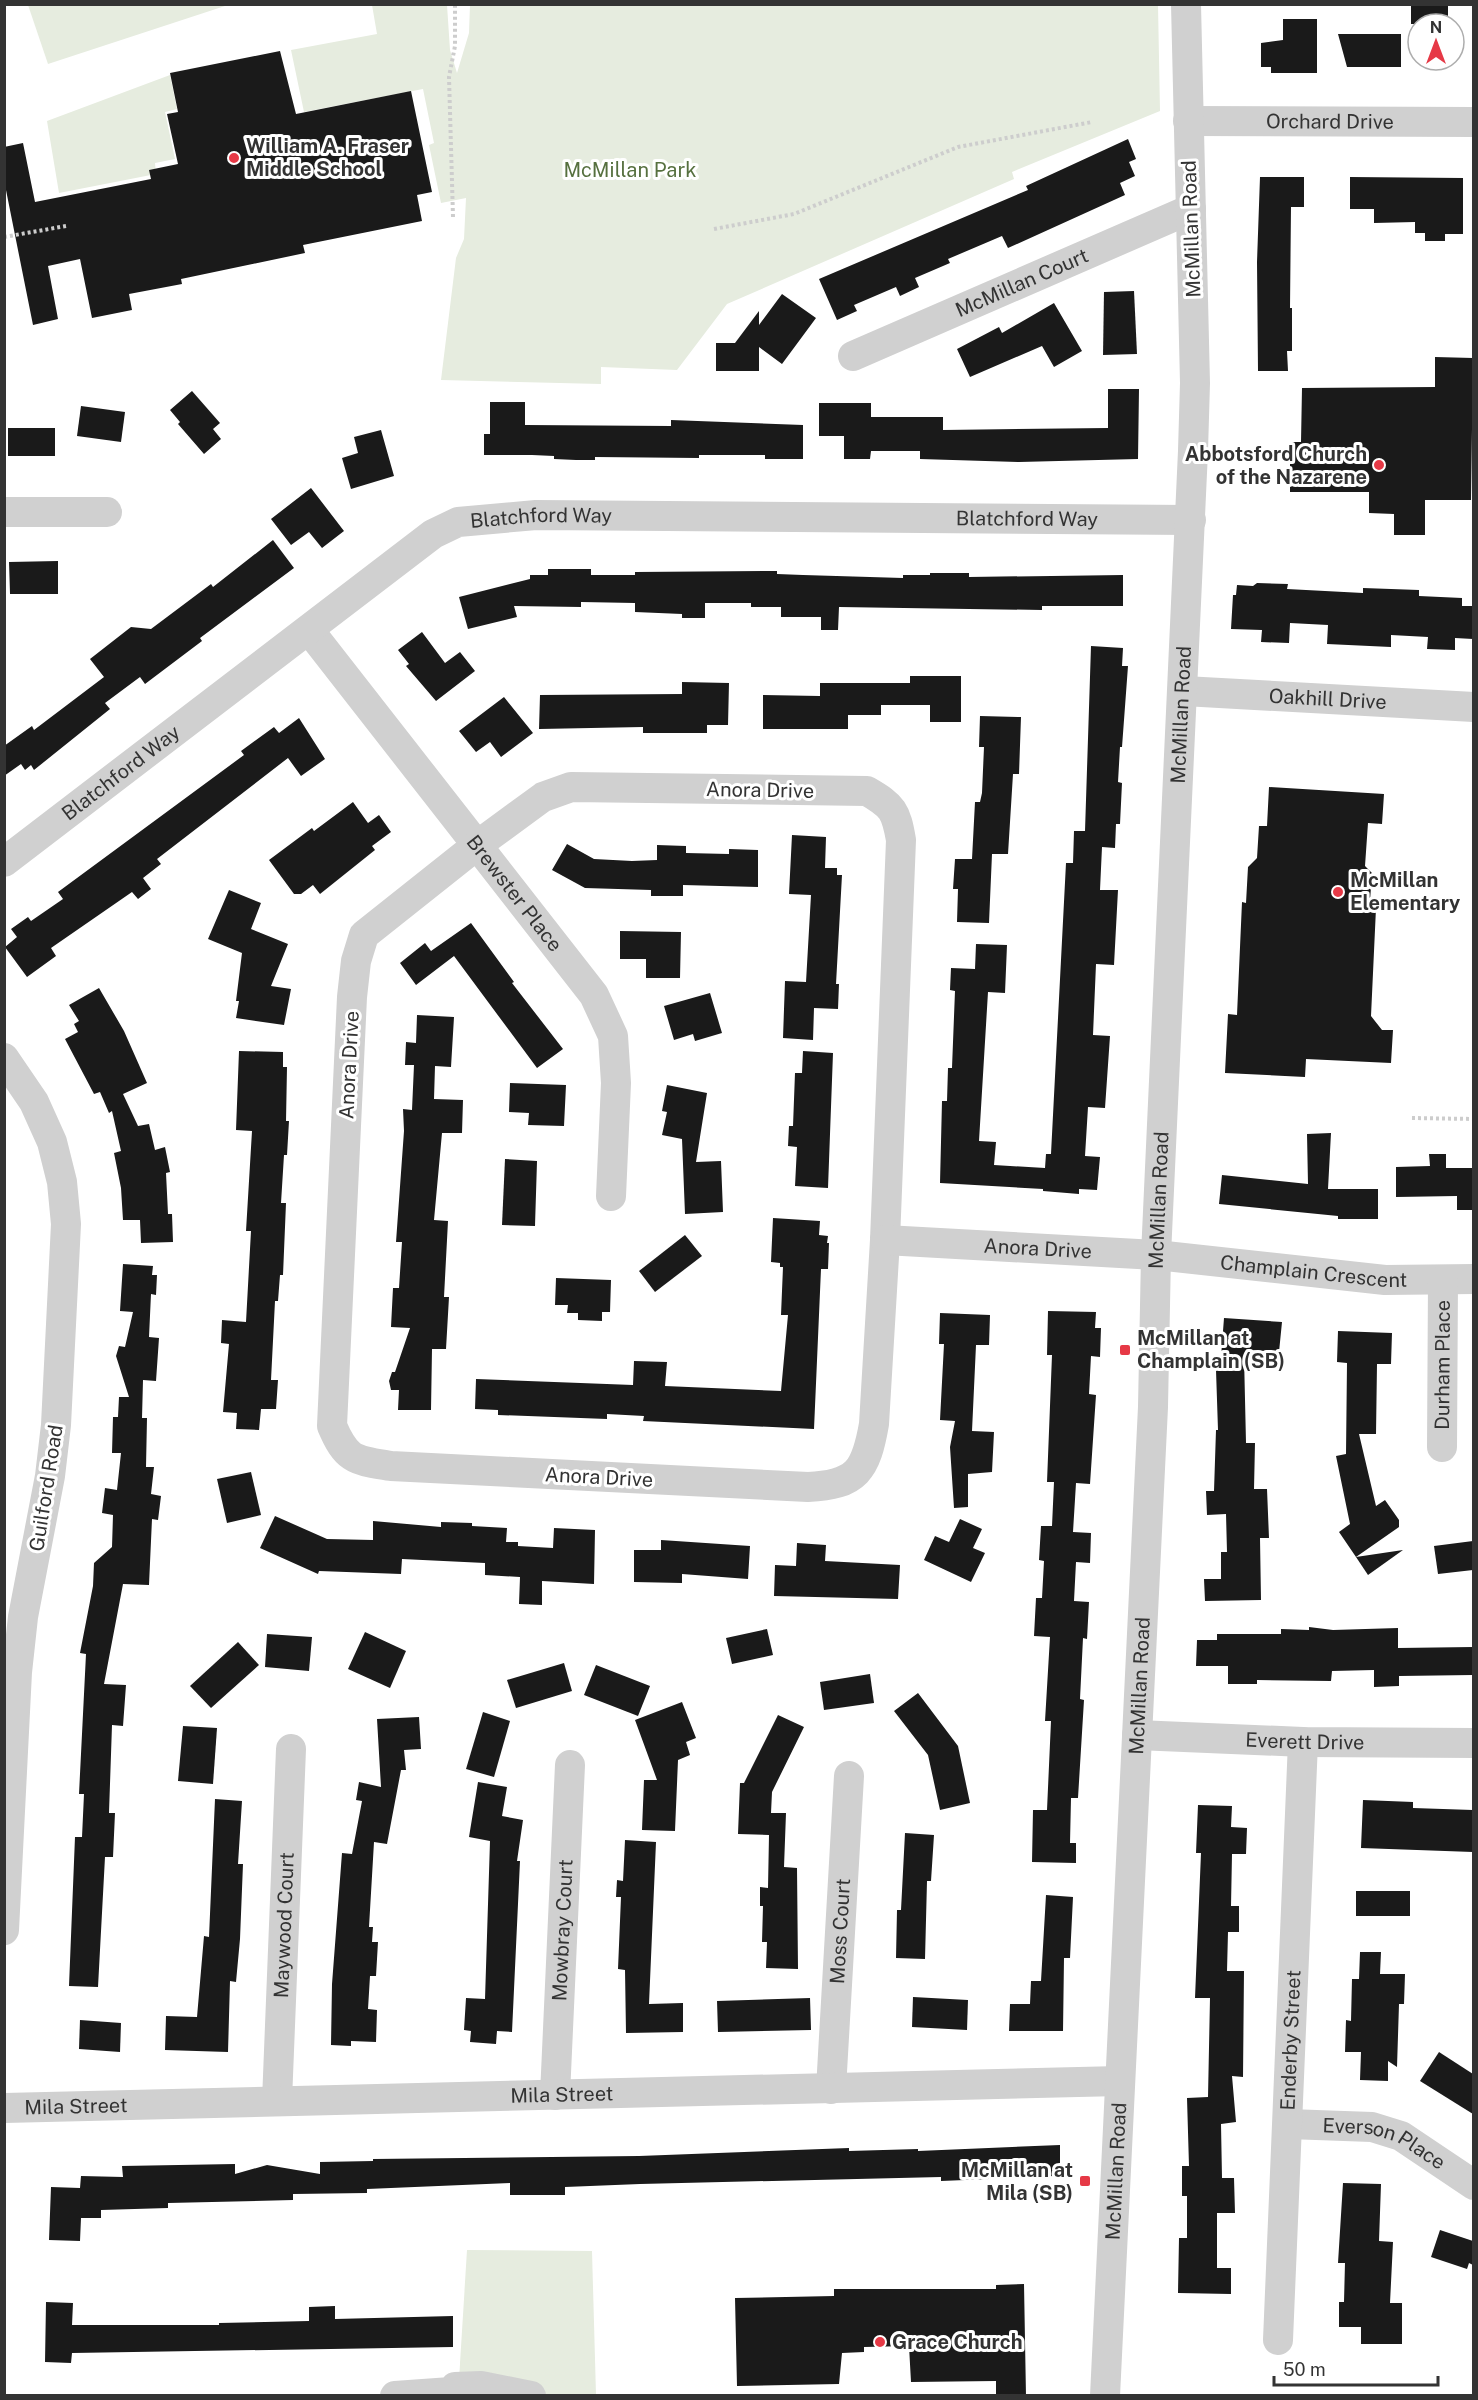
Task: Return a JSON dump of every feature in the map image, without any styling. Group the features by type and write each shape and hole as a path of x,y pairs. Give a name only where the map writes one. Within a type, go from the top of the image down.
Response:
{"street":[{"name":"McMillan Road","path":"1105,2396 1153,1407 1156,1255 1191,520 1195,383 1186,4"},
{"name":"Orchard Drive","path":"1188,121 1473,122"},
{"name":"McMillan Court","path":"853,356 1191,209"},
{"path":"4,512 107,512"},
{"name":"Blatchford Way","path":"4,862 434,534 458,522 536,514 1191,520"},
{"name":"Brewster Place","path":"309,630 594,995 613,1036 616,1083 611,1196"},
{"name":"Oakhill Drive","path":"1184,691 1473,707"},
{"name":"Anora Drive","path":"572,787 867,791 890,804 898,820 901,840 885,1240 874,1424 869,1452 858,1473 835,1486 808,1487 391,1466 364,1462 343,1451 332,1426 356,961 364,935 476,846 543,797 572,787"},
{"name":"Guilford Road","path":"4,1058 34,1102 52,1142 62,1182 66,1224 56,1425 50,1476 23,1617 17,1672 4,1930"},
{"name":"Anora Drive","path":"885,1240 1156,1255"},
{"name":"Champlain Crescent","path":"1156,1255 1385,1280 1473,1279"},
{"name":"Durham Place","path":"1442,1448 1443,1280"},
{"name":"Everett Drive","path":"1137,1735 1303,1742 1473,1743"},
{"name":"Enderby Street","path":"1278,2340 1303,1742"},
{"name":"Maywood Court","path":"277,2101 291,1749"},
{"name":"Mowbray Court","path":"555,2095 570,1765"},
{"name":"Moss Court","path":"831,2089 849,1776"},
{"name":"Mila Street","path":"4,2108 1120,2081"},
{"name":"Everson Place","path":"1288,2124 1372,2127 1401,2136 1473,2185"},
{"path":"395,2396 451,2392 455,2387 481,2386 531,2396"}],"path":[{"path":"453,217 449,77 455,46 455,4"},
{"path":"714,229 794,214 958,147 1092,122"},
{"path":"4,237 66,226"},
{"path":"1412,1118 1473,1119"}],"green space":[{"path":"28,4 228,5 48,64"},
{"name":"McMillan Park","path":"372,5 447,5 450,50 457,73 469,33 470,5 1158,5 1160,111 1012,172 1014,179 727,304 677,370 601,367 601,384 441,380 456,258 464,239 466,198 441,203 429,145 434,143 423,89 304,112 291,50 377,34"},
{"path":"170,75 177,109 165,112 175,159 155,163 156,174 59,193 47,121"},
{"path":"467,2250 592,2251 596,2395 458,2396"}],"building":[{"path":"1411,4 1448,4 1448,12 1411,12"},
{"path":"1283,19 1317,19 1317,73 1271,73 1271,67 1261,67 1261,43 1283,40"},
{"path":"1338,34 1401,34 1401,67 1347,67"},
{"path":"280,51 296,114 411,91 432,192 417,195 422,221 303,245 305,253 181,279 182,284 129,294 132,310 92,318 80,259 48,266 58,319 33,325 4,180 4,147 23,143 35,202 151,179 149,170 178,164 167,114 178,112 170,73"},
{"path":"1128,139 1136,159 1129,162 1135,176 1120,183 1125,195 1008,248 1002,236 948,259 950,263 915,278 919,287 900,296 896,287 854,305 857,311 837,320 819,279 1028,190 1026,186"},
{"path":"1260,177 1304,177 1304,207 1291,207 1292,351 1287,351 1288,371 1258,371 1257,262"},
{"path":"1350,177 1463,178 1463,234 1445,234 1445,241 1425,241 1425,233 1415,233 1415,222 1374,223 1374,209 1350,209"},
{"path":"1134,291 1137,354 1103,355 1104,292"},
{"path":"782,294 816,318 782,364 759,347 759,371 716,371 716,343 735,343 759,311 759,325"},
{"path":"1054,303 1082,351 1054,367 1042,346 970,377 957,349 999,327 1002,333"},
{"name":"Abbotsford Church of the Nazarene","path":"1435,357 1473,358 1471,500 1425,500 1425,535 1394,535 1394,514 1369,513 1369,492 1290,492 1290,442 1301,442 1302,388 1435,387"},
{"path":"1108,389 1139,389 1138,459 1019,462 920,459 920,451 871,451 870,459 844,459 844,436 819,436 819,403 871,403 871,417 943,417 943,430 1108,428"},
{"path":"192,391 220,423 213,429 221,439 204,454 178,424 180,422 170,410"},
{"path":"490,402 525,402 525,425 671,426 671,420 803,425 803,459 765,459 765,455 699,455 699,458 595,457 595,460 576,460 554,459 554,456 484,455 484,434 490,434"},
{"path":"81,406 125,412 121,442 77,436"},
{"path":"8,428 55,428 55,456 8,456"},
{"path":"381,430 394,476 351,489 342,458 358,453 354,437"},
{"path":"311,488 344,531 322,548 309,532 291,545 271,519"},
{"path":"273,540 294,568 200,638 202,641 145,684 140,677 105,703 110,709 34,770 31,765 25,770 21,764 4,776 4,746 32,726 34,730 104,677 90,659 131,627 151,629 211,584 213,587"},
{"path":"58,561 58,594 10,594 9,562"},
{"path":"548,569 591,569 591,575 635,575 635,572 777,571 777,574 903,578 903,575 930,575 930,573 969,573 969,577 1123,575 1123,606 1042,606 1042,610 839,607 838,630 821,630 821,617 781,617 781,607 751,607 751,603 705,603 705,618 682,618 682,614 635,612 635,603 581,602 581,607 514,606 517,617 468,629 459,597 530,579 530,575 548,575"},
{"path":"1257,583 1288,584 1287,589 1363,593 1363,588 1419,590 1419,596 1462,598 1462,606 1473,606 1473,639 1455,638 1455,650 1427,649 1428,637 1391,635 1391,647 1327,644 1328,625 1290,623 1289,643 1261,642 1262,630 1231,629 1233,595 1236,595 1237,585 1253,586"},
{"path":"422,632 445,663 460,652 475,671 436,701 406,666 409,664 398,650"},
{"path":"1091,646 1123,648 1122,666 1128,666 1118,782 1122,783 1120,824 1116,824 1115,848 1102,847 1100,890 1118,890 1114,965 1096,964 1093,1035 1110,1036 1105,1108 1088,1107 1085,1156 1100,1157 1097,1190 1079,1189 1079,1194 1043,1191 1043,1189 940,1183 942,1101 947,1101 948,1068 952,1068 955,991 950,990 951,968 975,969 976,944 1007,945 1005,993 988,992 979,1141 996,1142 994,1165 1045,1168 1046,1154 1051,1154 1066,863 1073,863 1074,831 1085,831"},
{"path":"910,676 961,676 961,722 930,722 930,705 881,705 881,715 848,715 848,729 763,729 763,695 820,696 820,683 910,683"},
{"path":"682,682 729,683 728,725 707,725 707,733 643,733 643,727 539,729 540,695 682,694"},
{"path":"504,697 533,733 501,757 490,742 476,752 459,731"},
{"path":"980,716 1021,717 1019,774 1013,774 1008,854 992,854 989,923 957,922 958,889 953,889 955,859 972,859 975,802 980,802 982,793 984,747 979,747"},
{"path":"299,718 325,759 301,776 288,758 157,859 161,864 143,878 151,889 138,899 132,892 51,948 56,956 27,977 5,947 17,937 11,929 28,917 31,921 63,899 58,892 244,755 241,751 274,727 279,733"},
{"path":"1269,787 1384,794 1382,824 1368,823 1365,866 1372,873 1370,901 1376,908 1371,1016 1382,1030 1393,1030 1391,1063 1306,1059 1305,1077 1225,1073 1228,1014 1237,1015 1242,902 1246,903 1248,867 1257,858 1259,826 1267,826"},
{"path":"353,802 368,823 379,815 391,832 372,846 375,850 320,894 313,885 301,894 294,894 269,860 312,828 314,831"},
{"path":"792,835 826,837 825,868 837,868 837,875 842,875 836,984 839,984 838,1009 814,1008 813,1040 783,1038 785,981 806,982 811,895 789,894"},
{"path":"567,844 594,859 632,861 657,860 657,845 686,846 686,853 729,854 729,849 758,850 758,887 683,885 683,896 651,896 651,890 585,888 552,870"},
{"path":"229,890 261,903 251,929 288,944 271,986 291,989 284,1025 236,1018 242,953 208,939"},
{"path":"471,923 514,982 512,983 563,1049 537,1068 454,956 416,985 400,963 425,943 431,951"},
{"path":"620,931 681,932 680,978 646,978 646,959 620,959"},
{"path":"99,988 124,1031 147,1083 123,1094 138,1126 149,1124 155,1150 165,1147 170,1172 166,1173 168,1214 172,1214 173,1242 141,1243 140,1220 123,1220 121,1188 114,1153 121,1151 112,1111 109,1113 100,1092 94,1094 65,1039 78,1032 74,1024 79,1021 69,1005"},
{"path":"710,993 722,1033 695,1041 693,1034 674,1040 664,1006"},
{"path":"417,1015 454,1017 451,1067 435,1066 434,1099 463,1100 462,1133 442,1133 434,1220 448,1221 444,1297 449,1297 446,1349 432,1349 431,1410 398,1410 399,1390 391,1390 389,1381 392,1372 395,1372 410,1328 391,1327 393,1288 399,1288 402,1242 396,1242 404,1131 403,1109 412,1110 414,1065 405,1065 406,1042 416,1043"},
{"path":"239,1051 283,1052 283,1067 287,1067 286,1121 289,1121 281,1203 286,1203 283,1275 280,1275 278,1301 275,1301 271,1380 278,1380 276,1409 261,1409 259,1430 236,1429 237,1413 223,1412 229,1344 221,1343 222,1320 246,1322 251,1231 246,1231 252,1131 236,1130"},
{"path":"803,1051 833,1053 828,1188 795,1186 797,1147 788,1146 789,1126 793,1126 795,1073 802,1073"},
{"path":"510,1083 566,1085 564,1126 528,1125 529,1113 509,1112"},
{"path":"667,1085 707,1093 696,1162 721,1161 723,1212 685,1214 682,1139 662,1135 667,1112 662,1111"},
{"path":"1331,1133 1328,1189 1378,1189 1378,1219 1338,1219 1338,1216 1219,1204 1222,1175 1308,1184 1307,1134"},
{"path":"1429,1154 1446,1154 1446,1168 1473,1168 1473,1210 1457,1210 1457,1196 1396,1197 1396,1167 1430,1166"},
{"path":"505,1159 537,1161 535,1226 502,1225"},
{"path":"773,1218 820,1221 819,1235 828,1236 828,1269 821,1269 814,1429 643,1421 644,1416 607,1414 607,1419 498,1415 498,1410 475,1409 476,1379 633,1385 634,1361 667,1362 665,1386 781,1391 788,1315 781,1315 783,1267 780,1267 780,1263 771,1262"},
{"path":"685,1235 702,1256 655,1292 639,1271"},
{"path":"123,1264 153,1266 152,1275 157,1275 156,1295 151,1294 149,1337 159,1338 156,1381 143,1380 142,1418 147,1418 146,1467 154,1467 151,1494 161,1496 158,1520 152,1519 149,1585 123,1584 104,1684 126,1685 123,1726 112,1725 109,1813 115,1813 113,1857 105,1857 98,1987 69,1986 75,1837 82,1837 84,1794 79,1794 86,1654 80,1653 93,1586 94,1563 112,1547 113,1515 102,1513 105,1488 117,1490 121,1453 112,1453 113,1417 118,1417 119,1397 129,1397 116,1356 119,1346 125,1347 133,1312 120,1311"},
{"path":"556,1278 611,1280 610,1312 602,1312 602,1321 578,1320 578,1313 567,1313 568,1305 555,1305"},
{"path":"1048,1311 1096,1312 1095,1328 1101,1328 1100,1357 1091,1356 1089,1394 1096,1395 1090,1484 1076,1483 1073,1532 1091,1533 1090,1563 1076,1562 1074,1601 1089,1602 1087,1639 1083,1638 1080,1699 1084,1700 1078,1798 1071,1798 1070,1843 1076,1843 1076,1863 1032,1862 1033,1810 1047,1810 1051,1721 1045,1721 1050,1637 1034,1636 1036,1598 1042,1598 1044,1561 1039,1560 1041,1526 1052,1526 1054,1482 1047,1482 1052,1355 1047,1355"},
{"path":"940,1313 990,1315 989,1345 976,1345 972,1431 994,1432 992,1472 968,1474 968,1507 954,1508 950,1447 955,1421 940,1420 944,1344 939,1344"},
{"path":"1224,1318 1282,1322 1279,1352 1251,1350 1251,1356 1244,1356 1246,1443 1255,1443 1254,1489 1267,1489 1269,1538 1260,1538 1261,1600 1205,1601 1204,1579 1221,1579 1221,1552 1227,1552 1226,1514 1207,1515 1206,1491 1214,1491 1216,1430 1218,1430 1216,1370 1220,1370"},
{"path":"1338,1331 1392,1333 1391,1364 1377,1364 1376,1434 1359,1434 1376,1506 1385,1500 1399,1520 1399,1527 1356,1557 1339,1532 1350,1524 1336,1456 1346,1454 1347,1363 1337,1362"},
{"path":"251,1472 261,1515 227,1523 217,1479"},
{"path":"275,1516 327,1539 373,1540 373,1521 441,1527 441,1522 472,1523 472,1526 507,1528 506,1542 518,1542 518,1546 553,1548 554,1528 595,1530 594,1584 542,1581 542,1605 519,1604 520,1577 485,1575 485,1563 402,1559 401,1574 319,1571 318,1574 260,1548"},
{"path":"960,1519 982,1529 973,1548 985,1553 971,1582 924,1560 935,1536 949,1542"},
{"path":"661,1540 750,1546 748,1579 682,1574 682,1583 634,1582 634,1550 661,1550"},
{"path":"1473,1541 1473,1570 1438,1574 1434,1546"},
{"path":"797,1543 826,1545 825,1561 900,1565 898,1599 774,1596 775,1565 796,1566"},
{"path":"1403,1550 1368,1575 1356,1557"},
{"path":"1309,1627 1333,1630 1398,1628 1398,1648 1473,1647 1473,1675 1399,1676 1399,1686 1374,1687 1374,1670 1332,1671 1331,1681 1257,1680 1257,1684 1228,1684 1228,1666 1196,1666 1197,1640 1217,1640 1217,1634 1281,1634 1281,1629 1309,1630"},
{"path":"767,1629 773,1655 732,1664 726,1638"},
{"path":"365,1632 406,1651 390,1688 348,1669"},
{"path":"267,1634 312,1637 309,1671 265,1667"},
{"path":"238,1642 259,1665 211,1708 190,1686"},
{"path":"564,1663 572,1691 516,1708 507,1680"},
{"path":"596,1665 650,1686 638,1716 584,1695"},
{"path":"870,1674 874,1703 824,1710 820,1682"},
{"path":"918,1693 958,1746 970,1803 940,1810 928,1755 894,1711"},
{"path":"682,1702 696,1738 686,1742 690,1755 678,1760 675,1831 642,1830 644,1780 657,1780 635,1720"},
{"path":"483,1712 510,1721 494,1777 466,1769"},
{"path":"778,1715 804,1727 772,1792 771,1813 786,1813 784,1867 797,1868 798,1969 766,1968 767,1942 762,1942 763,1906 760,1906 760,1887 768,1888 769,1835 738,1834 740,1783 744,1783"},
{"path":"419,1717 421,1749 404,1750 406,1770 401,1770 387,1844 374,1842 369,1927 373,1927 372,1942 378,1942 376,1976 370,1976 368,2009 377,2010 376,2042 351,2041 351,2046 331,2045 332,1984 342,1853 352,1854 362,1801 356,1800 359,1782 381,1787 377,1719"},
{"path":"183,1726 217,1728 213,1784 178,1781"},
{"path":"478,1782 507,1787 502,1816 523,1820 517,1861 520,1861 512,2032 497,2031 496,2044 470,2042 471,2031 464,2030 466,1998 485,1999 490,1841 469,1837"},
{"path":"215,1799 242,1801 238,1864 243,1864 240,1939 236,1982 230,1981 228,2052 165,2050 166,2016 197,2017 204,1936 209,1937"},
{"path":"1363,1800 1413,1802 1413,1808 1473,1810 1473,1852 1361,1848"},
{"path":"1198,1805 1232,1806 1231,1827 1247,1828 1246,1854 1232,1854 1231,1906 1239,1906 1239,1932 1228,1932 1227,1971 1244,1971 1243,2077 1232,2076 1236,2122 1221,2124 1222,2178 1234,2178 1235,2213 1217,2213 1217,2268 1231,2268 1231,2294 1178,2293 1179,2238 1187,2238 1187,2196 1182,2196 1182,2166 1189,2166 1187,2098 1208,2097 1210,1998 1195,1998 1201,1853 1196,1853"},
{"path":"905,1833 934,1835 931,1881 927,1881 925,1959 896,1958 897,1910 901,1910"},
{"path":"625,1840 656,1842 649,2004 683,2003 683,2032 626,2033 625,1970 618,1969 621,1897 616,1897 617,1880 623,1881"},
{"path":"1356,1891 1410,1891 1410,1916 1356,1916"},
{"path":"1046,1895 1073,1897 1070,1958 1064,1958 1063,2031 1009,2031 1010,2004 1030,2004 1031,1981 1041,1981"},
{"path":"1360,1952 1381,1952 1380,1974 1405,1974 1404,2004 1399,2004 1397,2067 1388,2061 1388,2081 1360,2080 1361,2052 1345,2052 1346,2020 1351,2021 1352,1979 1359,1979"},
{"path":"913,1997 968,2000 967,2030 912,2027"},
{"path":"810,1998 811,2030 718,2032 717,2001"},
{"path":"80,2020 121,2023 120,2052 79,2049"},
{"path":"1439,2052 1473,2074 1473,2114 1420,2081"},
{"path":"1060,2145 1060,2176 989,2177 989,2179 941,2181 941,2177 640,2184 565,2187 565,2195 510,2195 510,2183 367,2189 367,2193 293,2194 293,2200 168,2203 168,2208 101,2210 101,2218 81,2218 80,2241 49,2240 51,2187 80,2188 81,2176 123,2177 122,2166 235,2164 235,2174 267,2165 320,2174 320,2162 373,2161 373,2159 639,2156 849,2148 849,2151 918,2149 918,2151"},
{"path":"1343,2183 1381,2184 1379,2241 1393,2242 1390,2303 1402,2303 1402,2344 1361,2344 1361,2327 1339,2327 1339,2302 1344,2302 1345,2263 1338,2263"},
{"path":"1440,2230 1473,2241 1473,2265 1469,2263 1467,2269 1431,2257"},
{"name":"Grace Church","path":"1024,2284 1026,2396 996,2396 996,2381 911,2382 909,2346 864,2347 864,2352 842,2353 839,2384 737,2386 735,2298 834,2296 834,2289 996,2289 996,2285"},
{"path":"46,2302 73,2303 72,2325 219,2325 219,2323 309,2321 309,2307 335,2306 335,2319 453,2316 453,2347 72,2353 71,2363 45,2362"}],"place":[{"name":"William A. Fraser Middle School","path":"234,158"},
{"name":"Abbotsford Church of the Nazarene","path":"1379,465"},
{"name":"McMillan Elementary","path":"1338,892"},
{"name":"McMillan at Champlain (SB)","path":"1125,1350"},
{"name":"McMillan at Mila (SB)","path":"1085,2181"},
{"name":"Grace Church","path":"880,2342"}]}
